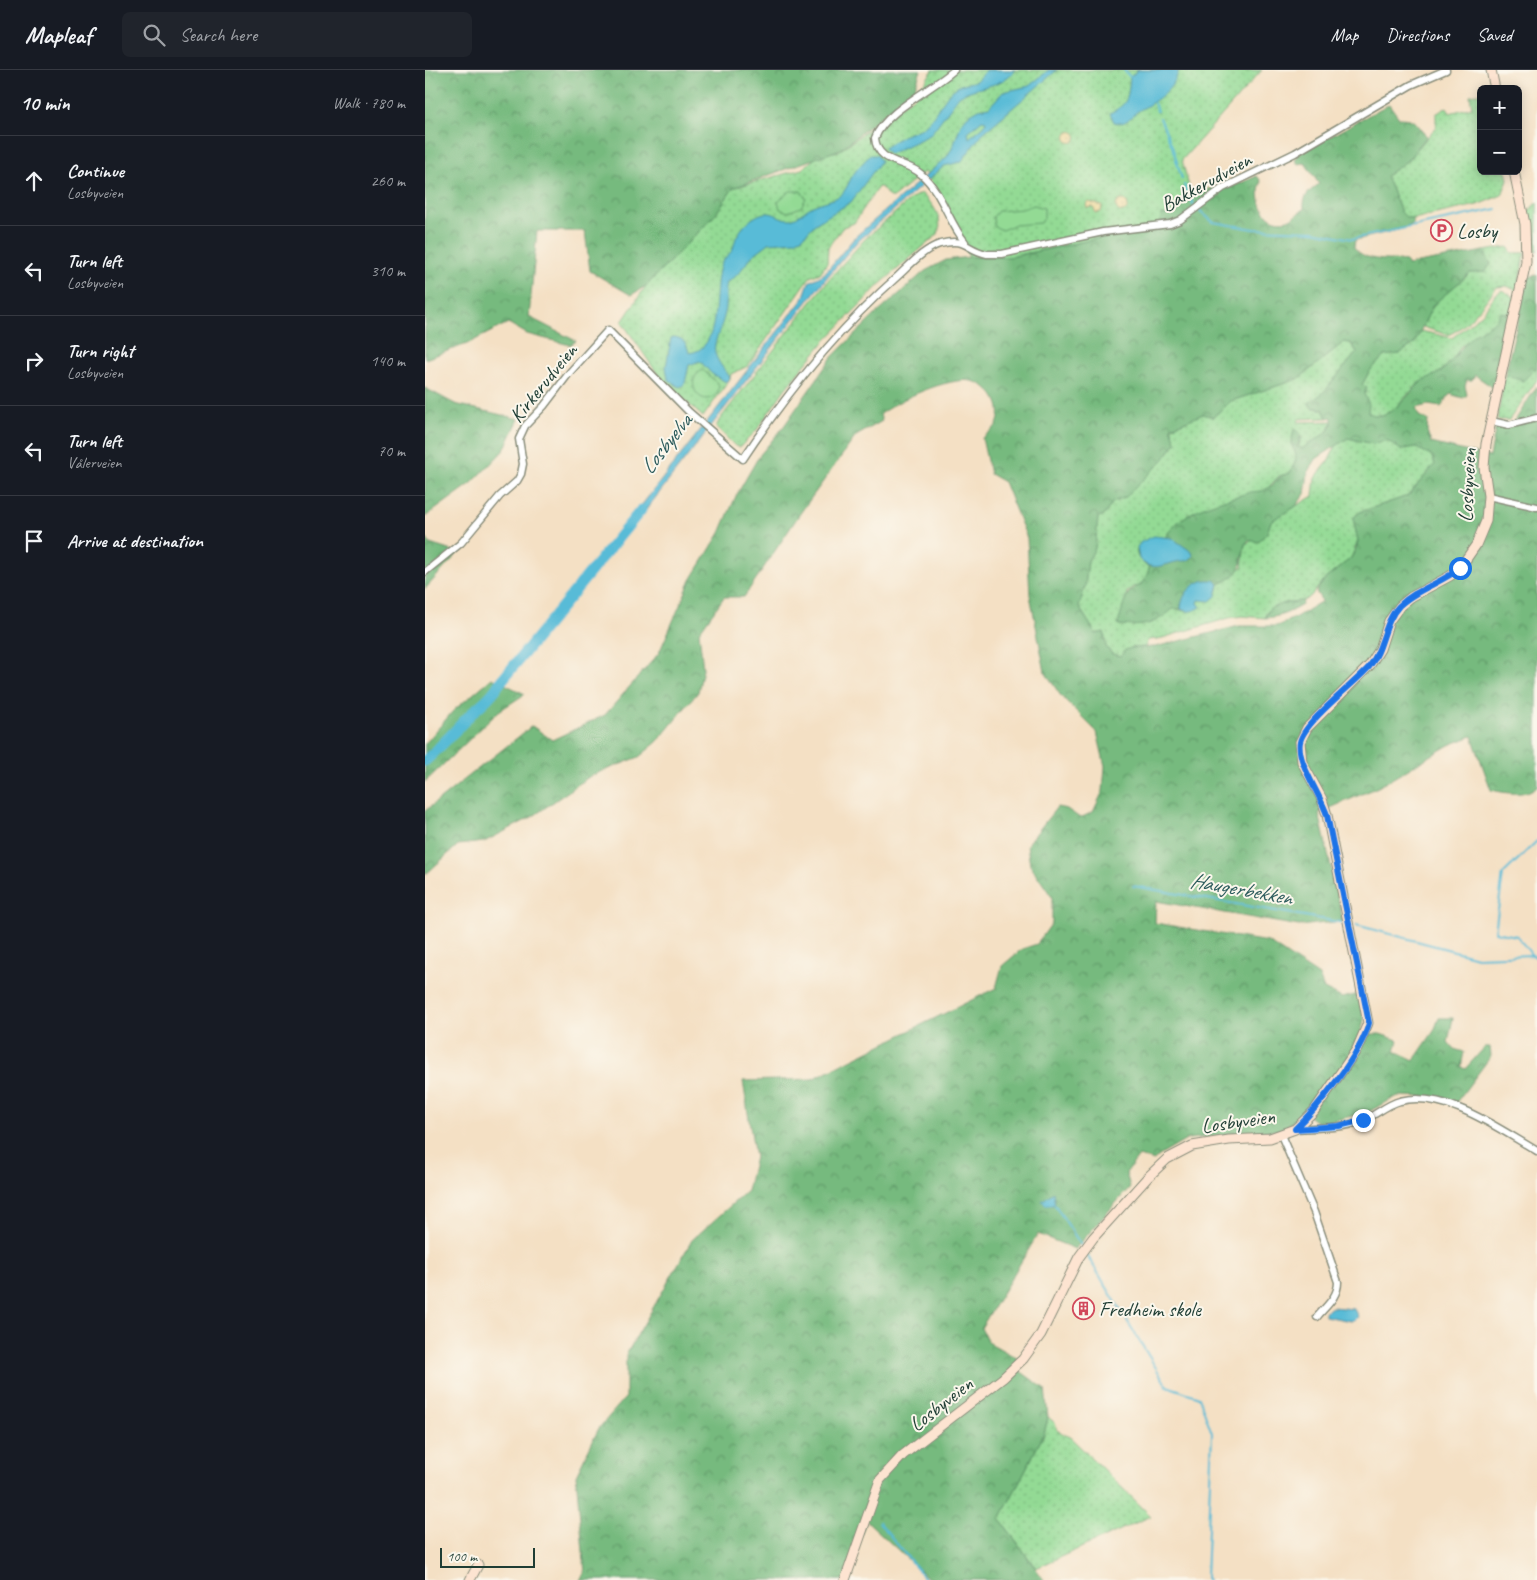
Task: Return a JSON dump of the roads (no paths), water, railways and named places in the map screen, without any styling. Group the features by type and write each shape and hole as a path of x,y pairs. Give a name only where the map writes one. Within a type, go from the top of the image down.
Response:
{"main road":[{"path":"1491,70 1494,85"},
{"name":"Losbyveien","path":"845,1580 880,1480 903,1455 954,1418 1023,1359 1041,1334 1079,1257 1093,1238 1158,1168 1180,1150 1192,1146 1229,1140 1270,1138 1295,1129 1314,1111 1360,1044 1369,1023 1327,815 1302,762 1300,742 1307,728 1370,665 1380,649 1389,621 1400,606 1411,597 1450,576 1469,557 1486,520 1488,496 1484,467 1491,421 1527,262 1525,224 1515,175"},
{"path":"471,1580 478,1565"}],"street":[{"path":"954,70 908,103 881,128 875,138 877,148 887,158 914,169 923,176 965,242"},
{"name":"Bakkerudveien","path":"965,242 987,254 1002,254 1103,232 1170,224 1180,220 1223,188 1295,153 1411,85 1446,70"},
{"name":"Kirkerudveien","path":"425,572 461,543 501,496 517,481 523,464 519,438 525,426 609,330 702,423 743,459 792,387 845,325 873,298 934,247 965,242"},
{"path":"1491,421 1509,425 1537,418"},
{"path":"1488,496 1537,507"},
{"path":"1295,1129 1351,1124 1371,1117 1397,1102 1420,1099 1464,1110 1537,1151"},
{"path":"1281,1135 1314,1212 1338,1282 1338,1289 1317,1317"}],"water":[{"path":"986,70 1015,70 1002,81 959,96 930,135 889,154 884,148 902,136 922,128 929,122 949,93 960,85 976,81"},
{"path":"1049,70 1057,70 982,134 961,162 944,166 855,244 818,288 635,524 630,520 803,299 809,282 824,274 855,237 946,158 953,147 961,124 967,116 979,109 989,107 1003,92 1029,86","holes":["982,120 986,121 984,126 969,138 968,132"]},
{"path":"1138,70 1179,70 1169,89 1158,99 1136,112 1125,122 1114,122 1110,113 1124,103 1128,95 1130,77"},
{"path":"870,155 877,155 881,161 851,202 815,224 803,237 795,241 769,243 752,256 737,275 727,282 726,309 715,346 717,359 730,377 726,382 712,374 700,361 689,365 685,383 682,386 679,387 668,379 666,367 671,338 683,340 689,353 700,349 707,342 712,331 720,267 733,249 741,229 763,213 771,213 790,219 813,206 838,197"},
{"path":"1154,536 1172,538 1192,552 1193,556 1188,561 1157,567 1145,564 1139,559 1137,547 1141,542"},
{"path":"1206,580 1214,580 1219,584 1216,596 1210,601 1199,600 1198,603 1201,607 1196,610 1181,609 1185,594 1192,586"},
{"path":"1053,1192 1055,1205 1046,1205 1042,1201"},
{"path":"1332,1307 1354,1309 1358,1317 1351,1321 1325,1316 1325,1312"}],"waterway":[{"path":"1124,70 1130,77"},
{"path":"1154,103 1157,111"},
{"path":"1160,118 1172,146 1182,179"},
{"path":"1184,185 1194,206"},
{"path":"1198,209 1213,222 1254,229 1313,231 1352,239 1497,209"},
{"name":"Losbyelva","path":"425,761 487,700 641,510"},
{"path":"1531,954 1517,936 1495,932 1503,874 1537,841"},
{"name":"Haugerbekken","path":"1133,886 1344,923"},
{"name":"Haugerbekken","path":"1356,925 1477,957 1532,955 1537,958"},
{"path":"1055,1205 1081,1245"},
{"path":"1087,1255 1167,1386 1199,1397 1212,1433 1206,1578 1208,1580"},
{"path":"879,1522 926,1580"}],"place":[{"name":"Losby","path":"1441,231"},
{"name":"Fredheim skole","path":"1083,1309"}]}
